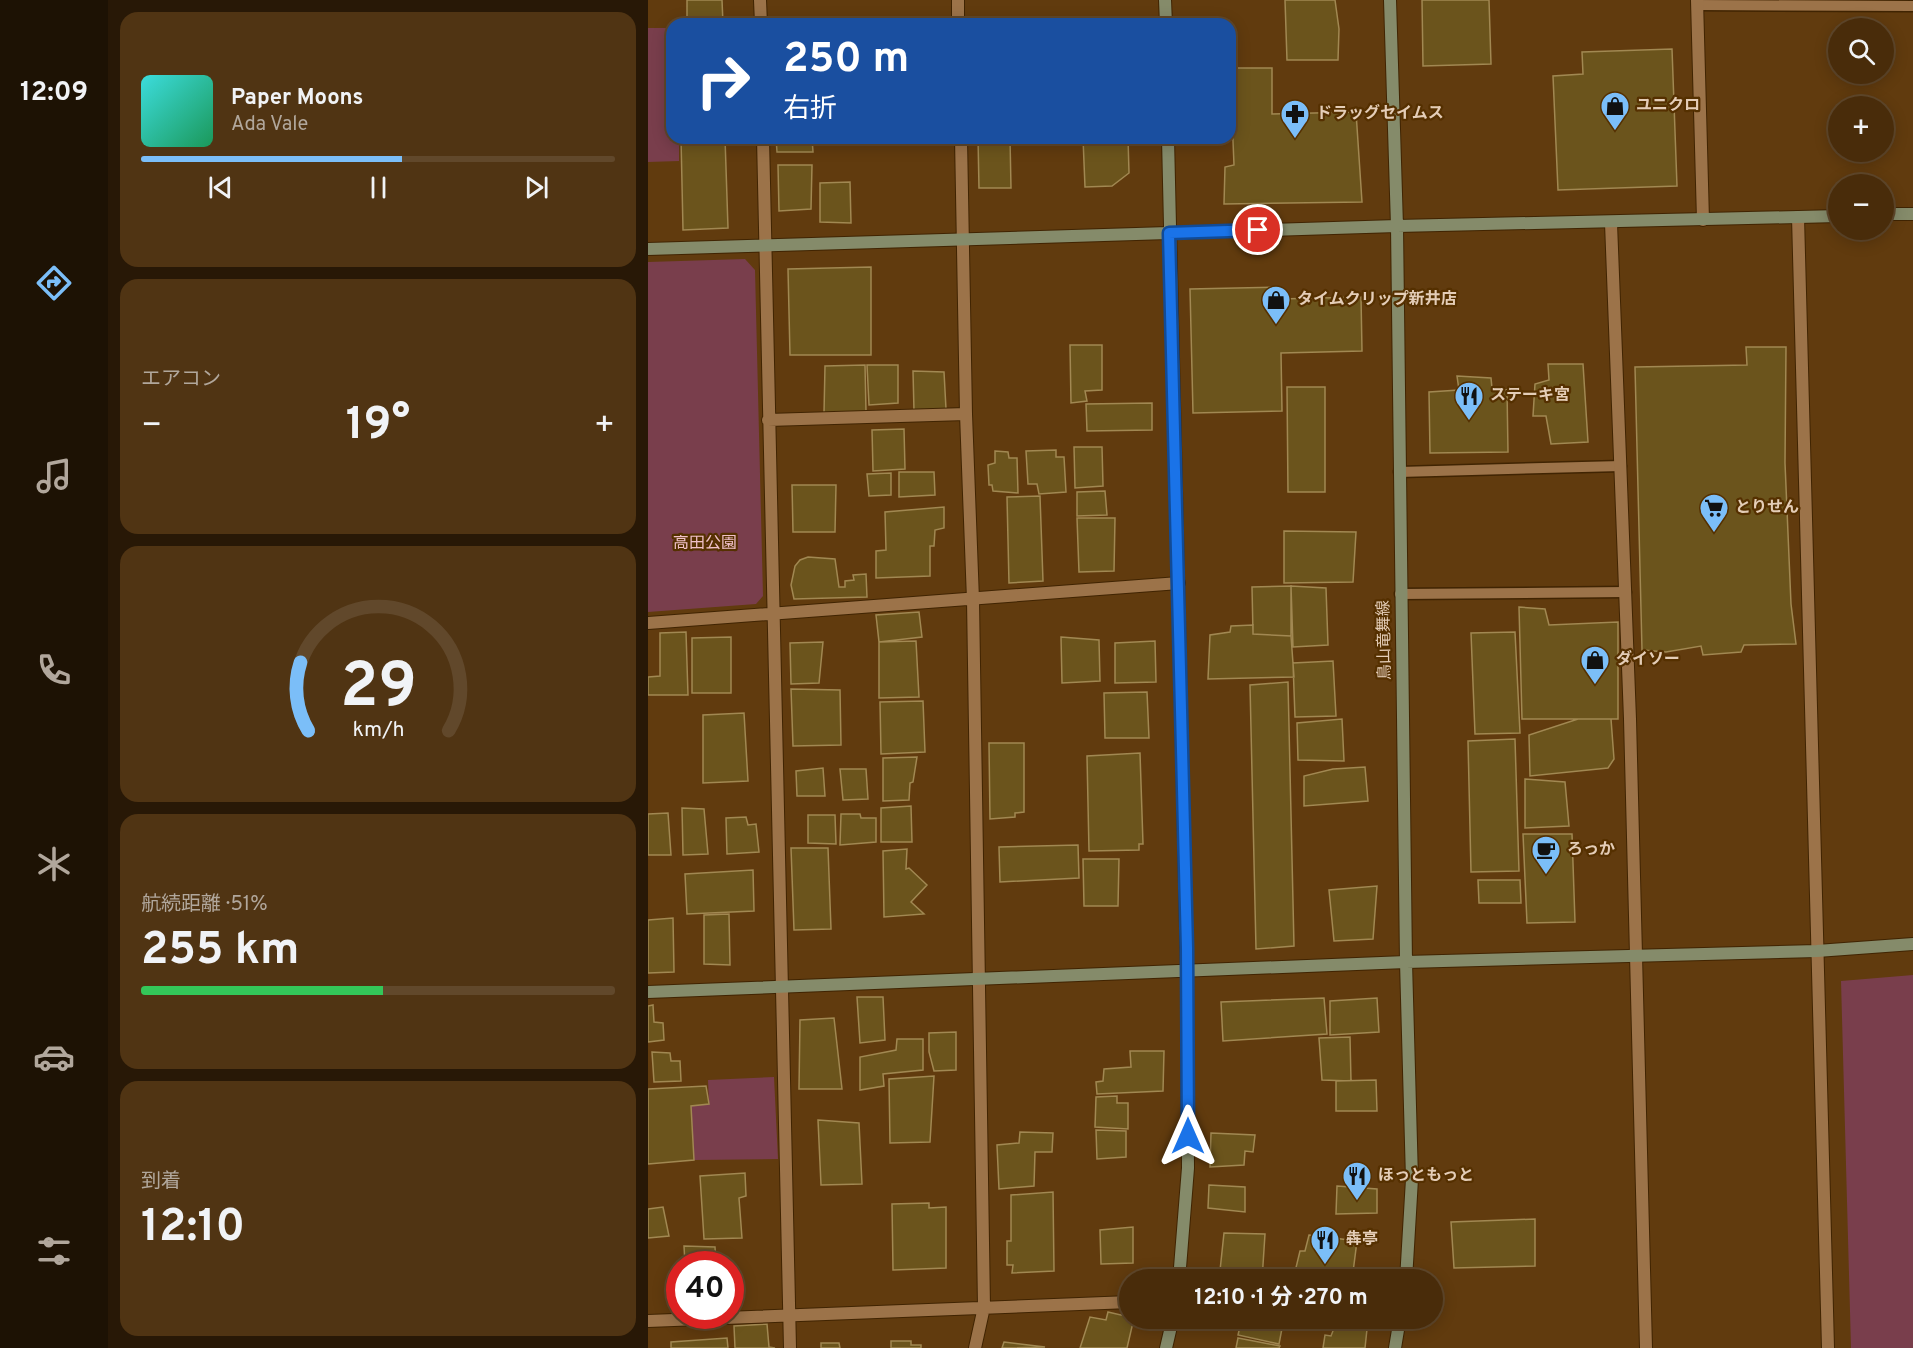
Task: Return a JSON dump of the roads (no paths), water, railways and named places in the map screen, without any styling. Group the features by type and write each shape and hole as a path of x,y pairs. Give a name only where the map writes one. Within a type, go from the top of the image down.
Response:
{"street":[{"path":"760,0 761,18"},
{"path":"958,0 958,18"},
{"path":"1165,0 1166,18"},
{"name":"鳥山竜舞線","path":"1390,0 1397,226 1400,594 1412,1179 1407,1269"},
{"path":"1697,3 1703,220"},
{"path":"763,144 790,1348"},
{"path":"961,144 966,414 973,600 984,1306 975,1348"},
{"path":"1168,144 1187,971 1188,1168 1180,1269"},
{"path":"1894,214 1913,214"},
{"path":"648,249 1397,226 1611,223 1828,216"},
{"path":"1798,217 1828,1348"},
{"path":"1611,223 1626,592 1646,1348"},
{"path":"768,420 966,414"},
{"path":"648,623 1179,583"},
{"path":"648,992 1406,962 1817,951 1913,944"},
{"path":"648,1321 1119,1302"},
{"path":"1166,1348 1170,1329"},
{"path":"1395,1348 1398,1329"}],"lane":[{"path":"1697,3 1913,6"},
{"path":"1399,472 1621,466"},
{"path":"1400,594 1626,592"}],"place":[{"name":"ユニクロ","path":"1615,132"},
{"name":"ドラッグセイムス","path":"1295,140"},
{"name":"タイムクリップ新井店","path":"1276,326"},
{"name":"ステーキ宮","path":"1469,422"},
{"name":"とりせん","path":"1714,534"},
{"name":"ダイソー","path":"1595,686"},
{"name":"ろっか","path":"1546,876"},
{"name":"ほっともっと","path":"1357,1202"},
{"name":"犇亭","path":"1325,1266"}],"park label":[{"name":"高田公園","path":"705,544"}]}
